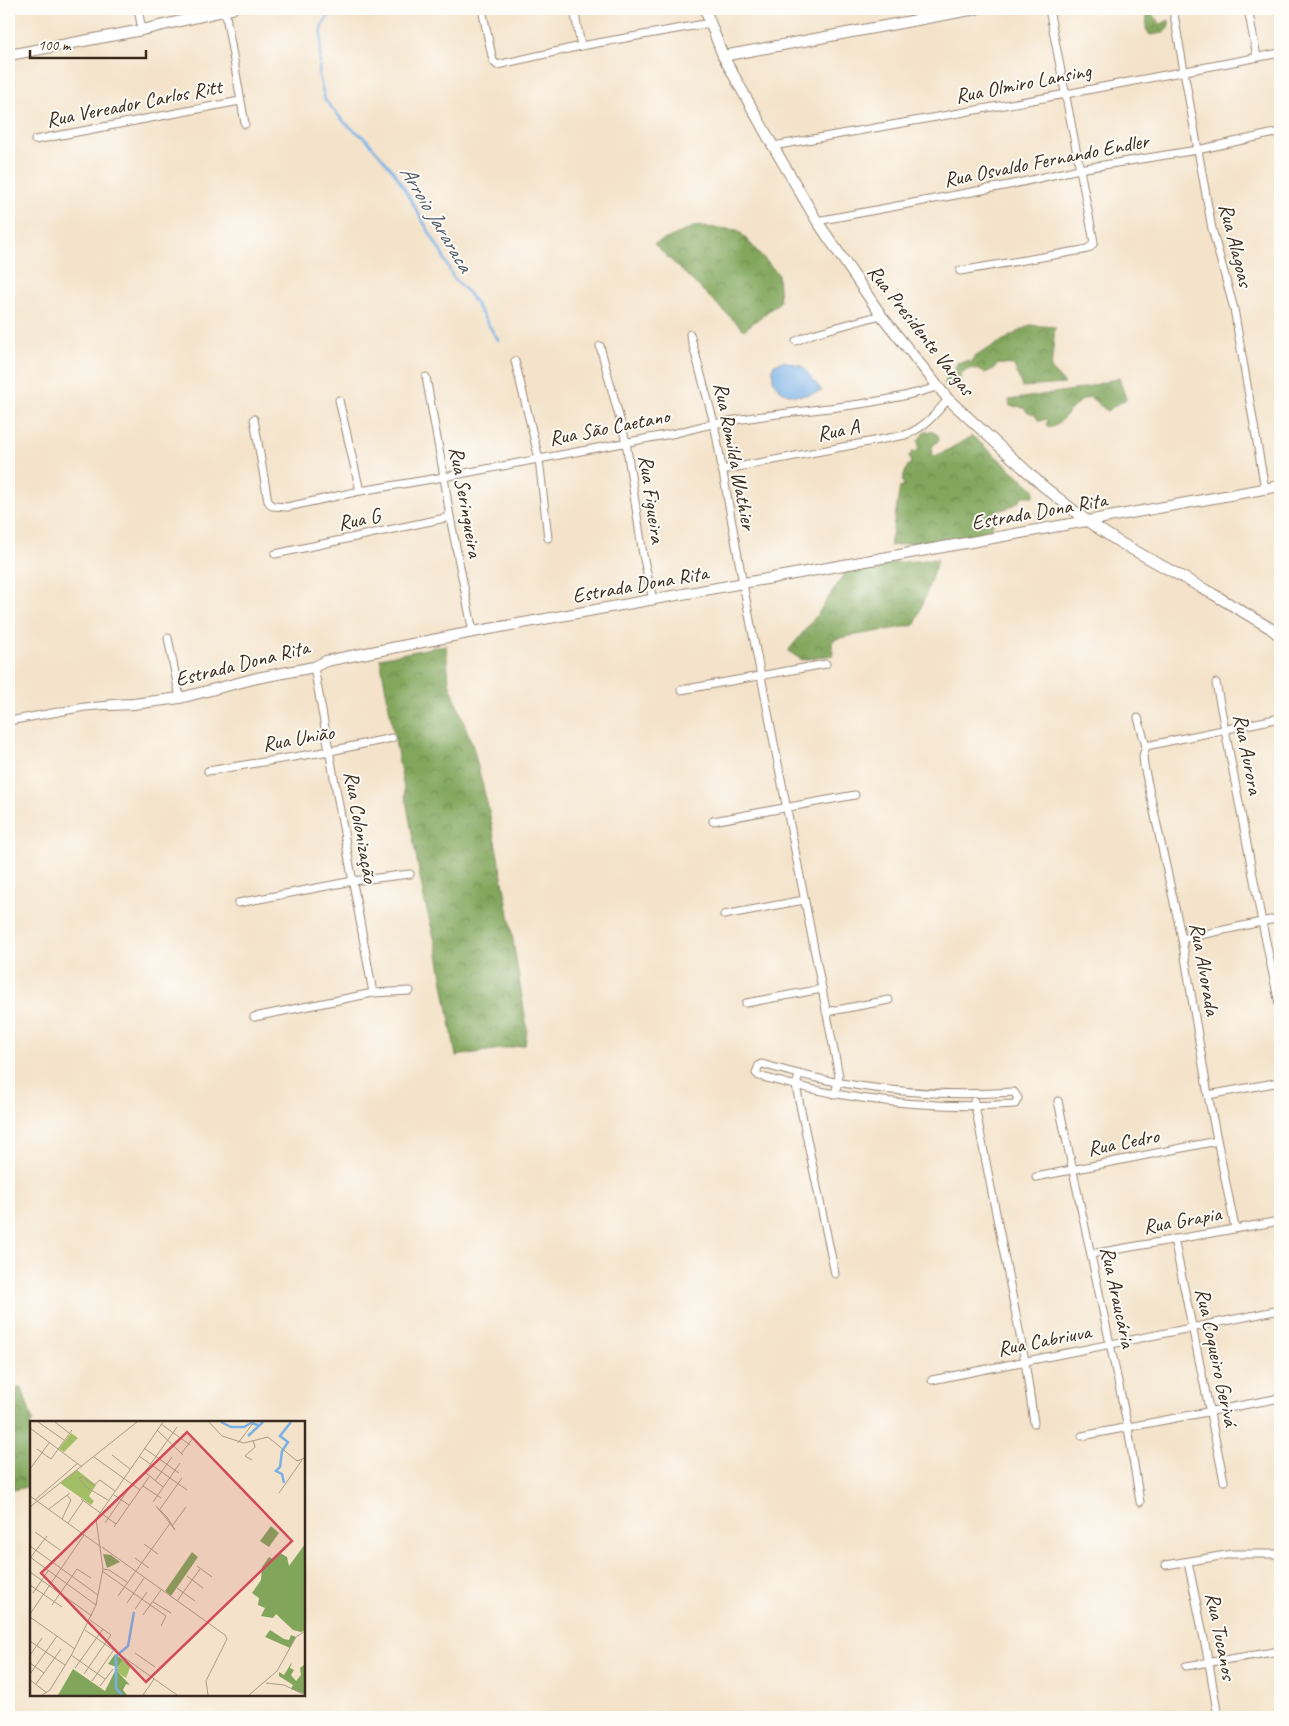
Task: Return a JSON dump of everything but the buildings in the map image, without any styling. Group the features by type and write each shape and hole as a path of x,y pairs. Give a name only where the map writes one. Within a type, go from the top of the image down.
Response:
{"street":[{"path":"138,9 142,30"},
{"path":"9,55 142,30 228,9 240,101 245,124"},
{"path":"482,9 493,61 497,65 581,46 710,23"},
{"path":"574,9 581,46"},
{"name":"Rua Presidente Vargas","path":"705,9 723,56 817,221 881,315 948,399 1043,486 1087,521 1119,542 1229,604 1280,636"},
{"path":"723,56 976,9"},
{"path":"960,271 1088,249 1094,242 1049,9"},
{"name":"Rua Alagoas","path":"1173,9 1212,229 1234,309 1265,489"},
{"path":"1248,9 1257,57"},
{"name":"Rua Olmiro Lansing","path":"773,146 1066,94 1280,53"},
{"name":"Rua Vereador Carlos Ritt","path":"35,140 240,101"},
{"name":"Rua Osvaldo Fernando Endler","path":"817,221 1009,185 1079,169 1197,150 1280,132"},
{"path":"796,341 812,334 881,315"},
{"name":"Rua Romilda Wathier","path":"690,334 714,423 760,676 839,1076 838,1084"},
{"name":"Rua Figueira","path":"600,346 626,442 642,555 652,600"},
{"path":"515,361 539,459 548,538"},
{"name":"Rua Seringueira","path":"426,377 450,517 473,632"},
{"name":"Rua São Caetano","path":"254,419 268,501 272,506 288,507 360,491 539,459 714,423 894,398 937,387"},
{"name":"Rua A","path":"722,470 905,435 919,430 948,399"},
{"path":"339,400 360,491"},
{"name":"Estrada Dona Rita","path":"9,721 85,707 133,704 180,698 257,678 314,667 326,661 473,632 1280,486"},
{"name":"Rua G","path":"275,554 450,517"},
{"path":"168,638 180,698"},
{"path":"681,690 826,664"},
{"name":"Rua Colonização","path":"314,667 373,993"},
{"name":"Rua Aurora","path":"1216,683 1280,1009"},
{"name":"Rua Alvorada","path":"1138,718 1146,746 1143,756 1144,766 1182,939 1208,1095 1235,1228"},
{"path":"1146,746 1224,728 1280,718"},
{"name":"Rua União","path":"208,771 330,751 392,738"},
{"path":"713,821 856,795"},
{"path":"238,903 353,881 410,874"},
{"path":"724,916 804,900"},
{"path":"1182,939 1280,918"},
{"path":"746,1004 822,989"},
{"path":"254,1017 373,993 410,990"},
{"path":"826,1012 889,1000"},
{"path":"762,1064 838,1084 908,1093 974,1094 1014,1092 1018,1098 1015,1104 974,1106 908,1104 835,1095 759,1076 756,1074 756,1069 762,1064"},
{"path":"799,1075 796,1086 835,1274"},
{"path":"1208,1095 1280,1082"},
{"path":"835,1095 838,1084"},
{"path":"974,1094 974,1106 1025,1361 1034,1423"},
{"name":"Rua Araucária","path":"1058,1100 1128,1428 1140,1502"},
{"name":"Rua Cedro","path":"1036,1177 1217,1141"},
{"name":"Rua Grapia","path":"1091,1254 1280,1221"},
{"name":"Rua Coqueiro Gerivá","path":"1174,1239 1224,1481"},
{"name":"Rua Cabriuva","path":"932,1380 1280,1310"},
{"path":"1082,1436 1280,1398"},
{"path":"1166,1565 1232,1554 1280,1554"},
{"name":"Rua Tucanos","path":"1188,1562 1218,1717"},
{"path":"1186,1666 1280,1651"}],"green space":[{"path":"1151,13 1161,24 1169,20 1169,25 1164,33 1150,35 1146,29 1147,16"},
{"path":"696,226 738,230 778,274 780,302 744,330 654,244"},
{"path":"1030,325 1055,327 1051,369 1065,384 1022,387 1014,365 998,364 994,369 985,373 973,368 962,372 960,381 963,386 959,389 953,386 950,389 944,383 946,381 946,373 956,375 957,363 967,361 973,363 974,357"},
{"path":"1119,378 1126,399 1107,411 1090,397 1078,403 1060,422 1049,428 1046,424 1048,421 1046,419 1039,421 1035,415 1028,413 1025,409 1018,406 1010,406 1009,400 1080,389"},
{"path":"925,431 938,435 939,440 932,447 933,456 939,455 972,436 1034,489 1034,496 1022,496 1013,506 991,513 994,517 992,530 989,533 890,546 900,487 904,485 902,480 908,465 911,464 909,456 912,452 918,451 918,441"},
{"path":"938,559 915,625 839,638 832,641 833,655 802,660 788,651 817,615 849,567"},
{"path":"446,645 449,682 473,747 489,811 507,902 527,1029 525,1045 456,1056 437,949 424,899 380,658"},
{"path":"22,1388 33,1421 30,1421 30,1486 9,1491 9,1389"}],"water":[{"path":"784,361 802,366 822,391 797,395 788,394 779,389 773,375 774,364"}],"waterway":[{"name":"Arroio Jararaca","path":"333,9 322,26 319,75 325,100 345,123 367,140 395,173 442,254 453,277 470,295 498,340"}]}
